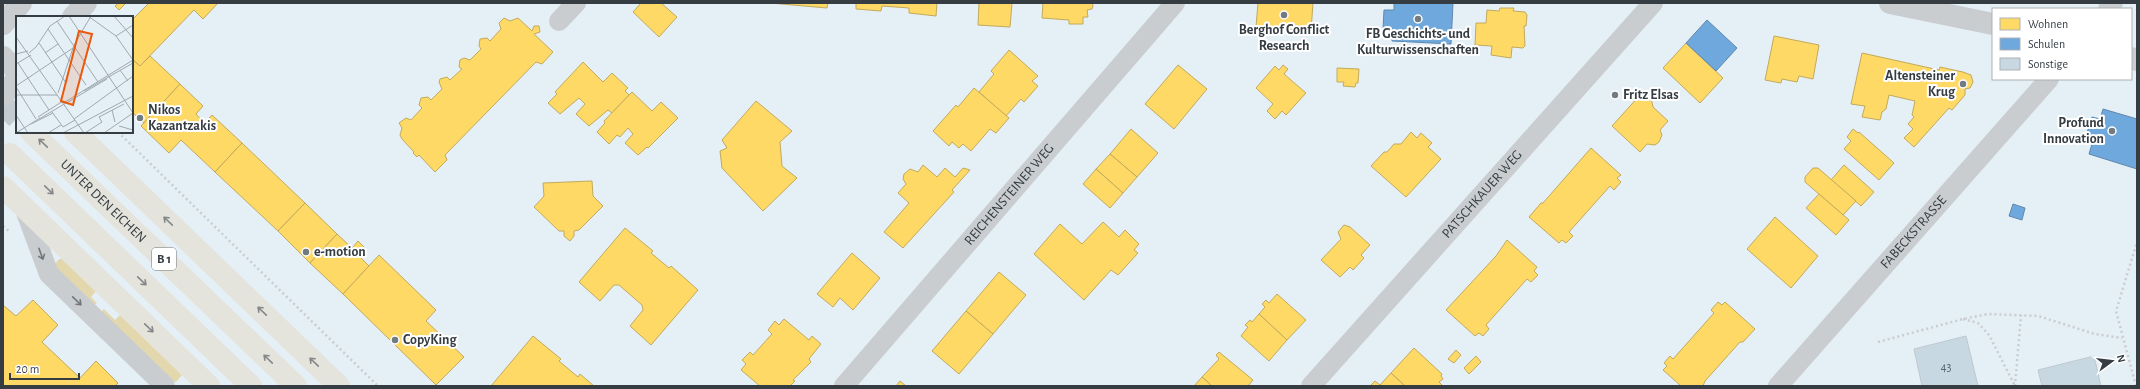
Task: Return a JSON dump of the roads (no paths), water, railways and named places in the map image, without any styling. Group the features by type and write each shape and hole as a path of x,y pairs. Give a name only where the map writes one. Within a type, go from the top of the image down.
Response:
{"main road":[{"path":"3,24 21,3"},
{"path":"74,16 86,3"},
{"path":"1890,3 1992,24"},
{"path":"3,57 16,70"},
{"path":"3,95 16,80"},
{"name":"UNTER DEN EICHEN","path":"32,133 296,386"},
{"path":"76,133 339,386"},
{"name":"B 1","path":"10,154 251,386"},
{"path":"3,187 209,386"}],"street":[{"path":"559,21 576,3"},
{"name":"REICHENSTEINER WEG","path":"844,386 1175,3"},
{"name":"PATSCHKAUER WEG","path":"1311,386 1653,3"},
{"name":"FABECKSTRASSE","path":"1778,386 2048,80"},
{"path":"24,207 49,274 165,386"}],"tunnel":[{"path":"3,105 16,117"}],"place":[{"name":"Berghof Conflict Research","path":"1284,15"},
{"name":"FB Geschichts- und Kulturwissenschaften","path":"1418,19"},
{"name":"Altensteiner Krug","path":"1963,84"},
{"name":"Fritz Elsas","path":"1615,95"},
{"name":"Nikos Kazantzakis","path":"140,118"},
{"name":"Profund Innovation","path":"2112,131"},
{"name":"e-motion","path":"306,252"},
{"name":"CopyKing","path":"395,340"}]}
